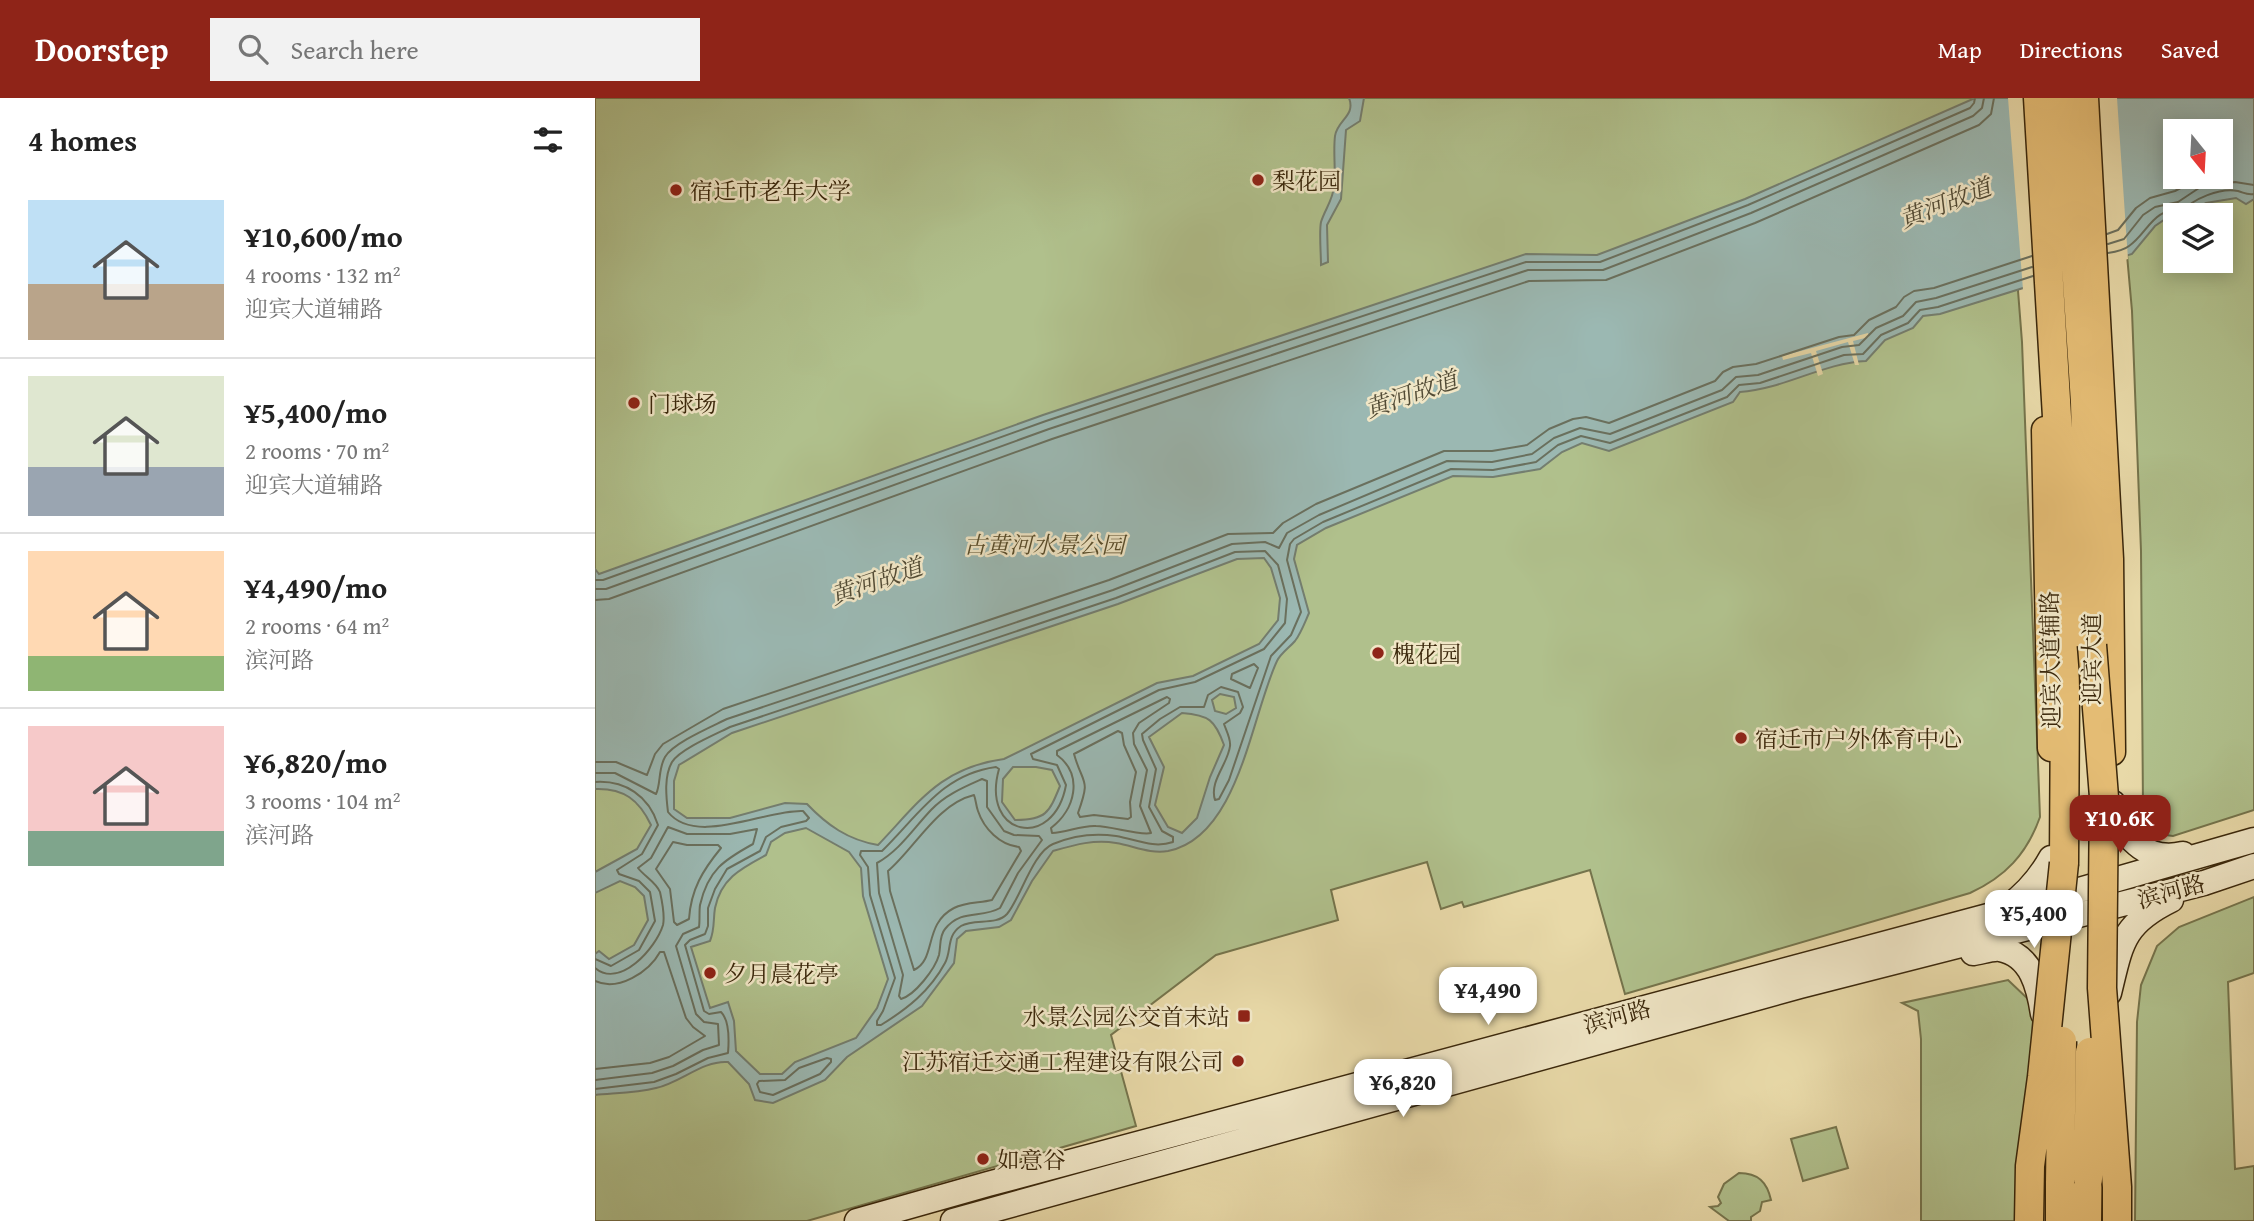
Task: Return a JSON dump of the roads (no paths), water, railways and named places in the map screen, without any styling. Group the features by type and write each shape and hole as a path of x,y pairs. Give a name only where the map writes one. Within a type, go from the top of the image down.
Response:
{"highway":[{"name":"迎宾大道","path":"2038,98 2061,484 2065,691 2058,861 2060,1221"},
{"name":"迎宾大道","path":"2065,98 2085,402 2092,645 2087,1221"},
{"path":"2071,178 2073,98"},
{"path":"2092,645 2102,771 2102,988 2117,1187 2117,1221"},
{"path":"2029,1221 2030,1166 2042,1077 2058,861"}],"main road":[{"name":"迎宾大道辅路","path":"2018,1221 2043,1014 2049,910 2058,861 2046,451 2025,98"},
{"path":"2085,98 2110,559 2113,803 2109,993 2119,1140 2131,1221"},
{"path":"2113,803 2119,824 2133,841 2160,856 2174,856 2254,833"},
{"name":"滨河路","path":"953,1221 1753,999 2049,910 2112,894 2254,840"},
{"path":"1999,913 2024,895 2058,861"},
{"name":"滨河路","path":"2112,894 2204,883 2254,866"},
{"path":"2109,993 2122,942 2135,923 2156,907 2204,883"},
{"name":"滨河路","path":"857,1221 1999,913 2049,910"},
{"path":"1753,999 1999,948 2011,953 2033,973 2043,1014"}],"water":[{"path":"1349,98 1364,98 1360,121 1346,130 1341,199 1327,225 1328,262 1321,265 1320,226 1331,200 1335,180 1335,136 1350,109"},
{"name":"黄河故道","path":"1975,98 2254,98 2254,199 2246,204 2236,198 2206,203 2163,203 2163,221 2155,226 2132,254 1940,314 1923,316 1913,328 1885,340 1866,361 1834,366 1772,386 1740,392 1733,402 1609,451 1582,443 1562,452 1540,469 1493,477 1453,476 1326,528 1297,545 1294,559 1309,613 1293,644 1277,661 1250,742 1227,799 1211,823 1192,841 1161,852 1100,842 1053,851 1032,881 1011,920 999,927 966,931 957,939 954,963 922,1006 847,1057 825,1080 773,1103 755,1100 749,1084 728,1062 701,1068 656,1088 595,1095 595,954 599,951 609,959 634,945 648,920 644,896 635,887 620,881 595,893 595,872 637,849 651,825 636,802 629,797 614,791 595,789 595,569 599,574 1043,415 1526,254 1597,255 1745,199","holes":["1264,558 1271,568 1280,598 1278,620 1259,644 1193,676 1157,683 1004,759 963,770 919,801 878,845 839,830 822,819 807,804 785,803 730,818 687,818 674,809 674,781 679,765 732,733 1118,604 1237,559","1220,694 1234,697 1236,708 1226,714 1215,711 1212,700","1182,713 1210,720 1224,745 1197,818 1182,833 1168,827 1155,805 1164,767 1149,737","1013,767 1036,767 1052,770 1060,786 1053,803 1045,813 1034,818 1015,820 1002,802 1003,779","806,828 849,852 861,868 863,896 888,979 877,1008 856,1038 795,1062 782,1074 760,1074 736,1051 734,1021 728,1002 710,1008 691,947 710,941 715,908 727,881 766,855 771,842 785,833"]}],"place":[{"name":"梨花园","path":"1258,180"},
{"name":"宿迁市老年大学","path":"676,190"},
{"name":"门球场","path":"634,403"},
{"name":"槐花园","path":"1378,653"},
{"name":"宿迁市户外体育中心","path":"1741,738"},
{"name":"夕月晨花亭","path":"710,973"},
{"name":"水景公园公交首末站","path":"1244,1016"},
{"name":"江苏宿迁交通工程建设有限公司","path":"1238,1061"},
{"name":"如意谷","path":"983,1159"}],"park label":[{"name":"古黄河水景公园","path":"1044,544"}]}
